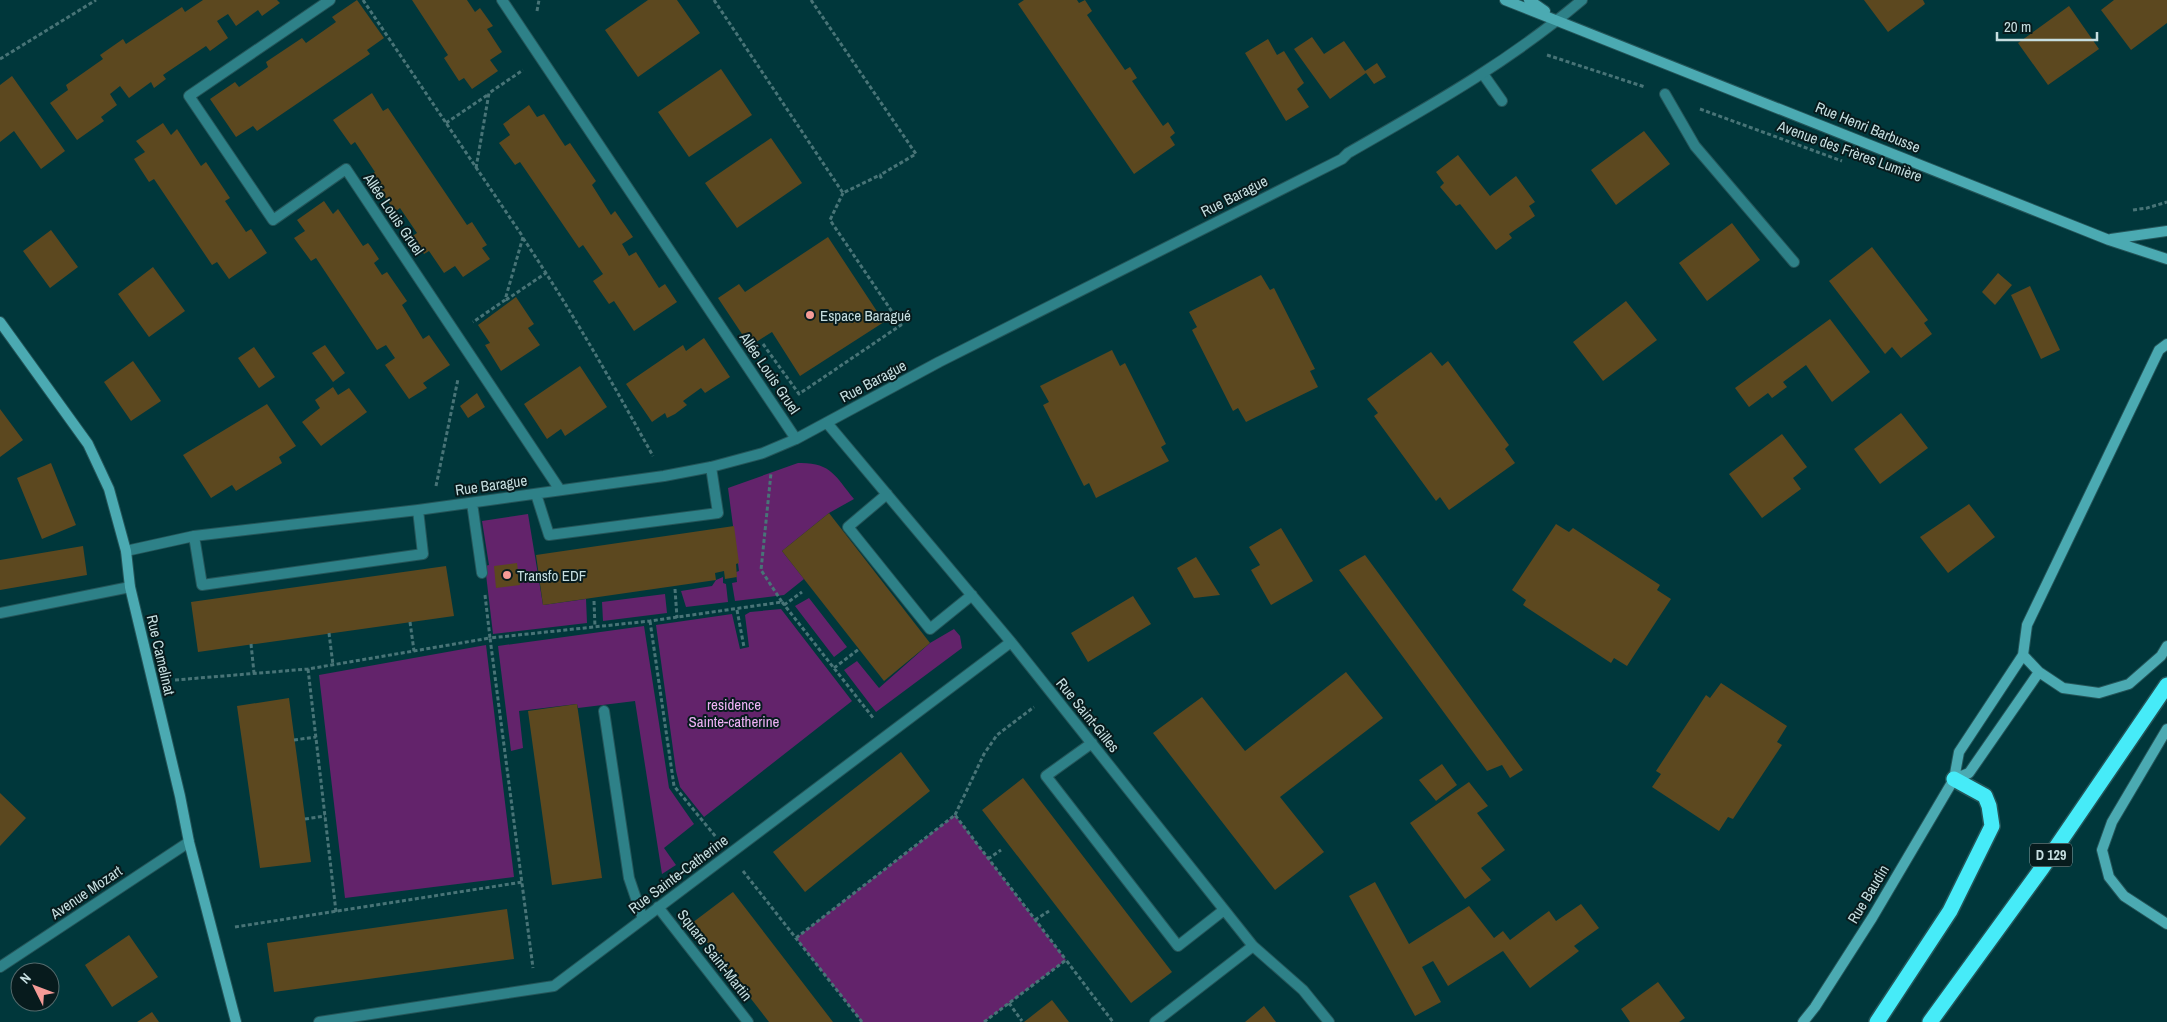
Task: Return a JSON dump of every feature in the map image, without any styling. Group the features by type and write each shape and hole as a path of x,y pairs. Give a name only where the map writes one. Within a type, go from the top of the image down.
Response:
{"highway":[{"name":"D 129","path":"1930,1022 2042,868 2167,685"},
{"path":"1877,1022 1950,911 1992,826 1989,806 1985,796 1954,779"}],"main road":[{"name":"Rue Henri Barbusse","path":"1504,0 2109,240 2167,259"},
{"name":"Rue Henri Barbusse","path":"1529,0 1558,20"},
{"path":"2109,240 2167,231"},
{"name":"Rue Camelinat","path":"0,322 88,444 109,489 126,551 130,587 189,842 236,1022"},
{"path":"1954,779 1959,752 2023,655 2027,625 2160,350 2167,344"},
{"path":"2023,655 2039,672 2062,688 2099,693 2128,684 2162,656 2167,646"},
{"path":"1954,779 1969,773 2039,672"},
{"path":"2167,729 2112,822 2102,850 2109,877 2124,896 2167,924"},
{"name":"Rue Baudin","path":"1803,1022 1815,1007 1872,918 1954,779"}],"street":[{"name":"Allée Louis Gruel","path":"330,0 189,96 273,220 346,169 560,490"},
{"name":"Allée Louis Gruel","path":"502,0 796,439"},
{"name":"Rue Barague","path":"126,551 194,536 418,510 664,476 711,468 764,453 828,423 947,358 1342,159 1348,153 1483,74 1522,47 1582,0"},
{"path":"1483,74 1502,101"},
{"path":"1665,94 1695,146 1794,262"},
{"name":"Rue Saint-Gilles","path":"828,423 1011,642 1253,946 1303,990 1329,1022"},
{"path":"536,494 549,535 718,513 711,468"},
{"path":"887,494 848,527 930,629 972,596"},
{"path":"472,503 482,573"},
{"path":"194,536 202,585 423,554 418,510"},
{"path":"0,613 130,587"},
{"name":"Rue Sainte-Catherine","path":"319,1022 554,986 1011,642"},
{"path":"604,711 629,878 643,919"},
{"path":"1092,743 1046,776 1178,946 1224,910"},
{"name":"Avenue Mozart","path":"0,967 189,842"},
{"name":"Square Saint-Martin","path":"658,907 748,1022"},
{"path":"1155,1022 1253,946"}],"path":[{"path":"0,59 96,0"},
{"path":"363,0 546,272 611,380 664,476"},
{"path":"446,123 526,68 539,0"},
{"path":"714,0 843,193"},
{"path":"763,344 799,394 901,324 830,220 843,193 880,175 916,154 811,0"},
{"name":"Avenue des Frères Lumière","path":"1522,47 1665,94 1681,102 1844,161"},
{"path":"476,168 489,93"},
{"path":"880,175 882,180"},
{"path":"2133,210 2167,202"},
{"path":"505,300 523,237"},
{"path":"431,508 468,325 546,272"},
{"path":"764,453 772,462 761,570 783,604 887,735"},
{"path":"482,573 536,990"},
{"path":"675,589 678,618"},
{"path":"152,682 308,669 490,638 650,622 783,604 802,592"},
{"path":"594,601 595,627"},
{"path":"737,610 744,647"},
{"path":"410,622 414,651"},
{"path":"650,622 674,786 862,1022"},
{"path":"329,633 333,665"},
{"path":"251,644 254,673"},
{"path":"834,668 859,649"},
{"path":"308,669 336,912"},
{"path":"796,938 955,815 984,754 997,735 1052,694"},
{"path":"294,740 316,736"},
{"path":"955,815 1113,1022"},
{"path":"305,819 325,816"},
{"path":"988,859 1001,850"},
{"path":"212,930 523,882"},
{"path":"1035,920 1048,911"},
{"path":"984,1022 1066,960"},
{"path":"1009,1003 1022,1021"}],"green space":[{"path":"798,463 809,463 825,468 837,477 854,499 829,513 782,551 804,579 784,595 735,601 732,583 737,582 736,572 739,571 728,488"},
{"path":"528,514 543,605 586,599 587,623 493,634 485,566 489,565 482,521"},
{"path":"723,577 723,583 726,584 728,602 686,607 681,591 712,586 716,580"},
{"path":"665,594 667,613 603,621 602,602"},
{"path":"809,598 847,647 834,657 795,606"},
{"name":"residence Sainte-catherine","path":"781,609 852,701 704,817 680,787 676,771 656,625 732,614 740,649 749,647 745,615 750,612"},
{"path":"644,626 669,788 694,824 664,848 676,865 662,874 635,701 578,708 577,704 519,711 523,748 511,751 498,646"},
{"path":"954,629 960,636 962,648 876,712 844,670 857,661 879,688 930,643"},
{"path":"486,645 514,877 345,898 319,675"},
{"path":"955,815 1066,960 984,1022 862,1022 796,938"}],"building":[{"path":"203,0 277,0 280,3 262,16 258,10 236,26 228,14 217,21 228,38 210,51 206,46 163,75 166,79 154,88 151,82 129,98 120,86 110,94 117,105 101,117 104,121 77,140 50,103 68,90 66,85 103,59 100,55 123,39 126,44 182,7 185,12"},
{"path":"357,0 384,38 367,50 370,54 257,131 253,126 236,137 210,99 235,82 239,87 268,67 266,62 302,38 306,43 336,22 332,17"},
{"path":"412,0 467,0 475,12 480,8 493,26 487,29 502,52 490,60 498,71 472,89 464,78 459,81 444,58 448,55"},
{"path":"648,0 677,0 700,33 638,77 605,30"},
{"path":"1024,0 1077,0 1079,3 1085,0 1092,11 1087,15 1125,70 1130,67 1137,78 1132,81 1163,126 1168,122 1175,133 1170,137 1175,145 1134,174 1018,4"},
{"path":"1864,0 1923,0 1925,4 1888,32"},
{"path":"2114,0 2167,0 2167,23 2131,50 2101,10"},
{"path":"2069,6 2099,49 2048,85 2018,43"},
{"path":"1312,37 1324,54 1344,41 1365,71 1377,63 1386,77 1374,84 1366,73 1330,99 1294,49"},
{"path":"1268,39 1277,55 1284,51 1304,83 1297,89 1309,107 1286,121 1245,53"},
{"path":"721,69 752,115 689,157 658,112"},
{"path":"12,76 65,151 41,169 14,131 0,142 0,85"},
{"path":"372,93 383,111 388,108 467,225 472,222 487,245 482,248 490,259 463,277 455,266 444,273 429,251 424,254 411,237 417,233 400,208 395,212 370,175 375,172 355,142 351,145 333,120"},
{"path":"529,105 537,117 544,114 565,146 570,143 596,181 592,185 611,215 615,211 633,237 622,244 629,256 636,252 659,288 665,284 677,302 634,331 614,301 609,304 593,281 603,274 583,245 579,248 520,162 515,165 499,143 510,135 503,124"},
{"path":"163,123 171,135 177,129 201,166 206,162 230,198 225,201 246,232 251,229 267,253 229,279 217,262 212,265 154,179 149,182 134,159 145,152 136,141"},
{"path":"1644,131 1670,164 1616,205 1591,170"},
{"path":"771,138 802,183 737,228 705,183"},
{"path":"1458,155 1490,196 1516,176 1535,202 1529,206 1535,216 1509,234 1512,238 1496,250 1460,204 1456,206 1440,187 1444,183 1436,172"},
{"path":"324,201 333,214 338,209 363,246 368,243 379,259 374,263 382,275 387,272 407,301 402,305 423,339 429,335 450,365 423,383 427,388 409,399 385,365 395,358 386,345 377,350 316,258 311,261 294,238 305,231 297,220"},
{"path":"1732,223 1760,260 1707,301 1679,263"},
{"path":"51,230 78,267 50,288 23,251"},
{"path":"828,237 884,322 800,376 772,332 750,346 718,298 739,284 745,292"},
{"path":"1872,247 1928,320 1924,323 1932,334 1901,358 1892,347 1885,354 1829,281"},
{"path":"153,267 185,311 149,337 118,294"},
{"path":"1998,273 2012,285 1995,305 1982,292"},
{"path":"1261,275 1270,290 1274,288 1315,369 1310,371 1318,387 1246,422 1238,408 1233,411 1192,330 1197,327 1189,312"},
{"path":"2030,286 2060,350 2041,359 2011,295"},
{"path":"516,297 534,324 528,328 540,345 501,371 485,345 490,343 478,325"},
{"path":"1626,301 1657,340 1603,381 1573,342"},
{"path":"1830,319 1870,372 1832,402 1806,365 1783,382 1787,387 1772,398 1768,393 1749,407 1735,388"},
{"path":"704,338 730,377 705,393 701,388 683,401 687,405 675,414 667,418 665,413 652,422 626,384 683,345 686,351"},
{"path":"325,345 345,373 333,382 312,353"},
{"path":"254,347 275,377 259,388 238,358"},
{"path":"1112,350 1120,366 1125,363 1166,444 1161,447 1169,461 1096,498 1089,483 1084,486 1043,405 1049,402 1040,386"},
{"path":"1431,352 1442,366 1448,361 1509,445 1505,449 1515,463 1449,510 1440,497 1436,501 1374,416 1378,413 1367,399"},
{"path":"133,361 161,401 131,421 104,382"},
{"path":"580,366 607,407 565,436 561,429 547,439 524,404"},
{"path":"333,387 338,395 349,388 367,412 321,446 302,422 320,408 315,400"},
{"path":"477,393 485,407 468,418 460,406"},
{"path":"267,404 296,446 279,457 282,463 236,491 232,485 211,498 183,455"},
{"path":"0,409 23,440 0,457"},
{"path":"1901,413 1928,448 1880,484 1854,449"},
{"path":"1782,434 1807,467 1793,478 1801,489 1762,518 1729,474"},
{"path":"51,463 76,525 42,539 17,478"},
{"path":"1969,504 1995,537 1948,573 1920,537"},
{"path":"829,513 930,643 884,681 782,551"},
{"path":"1556,524 1569,532 1573,528 1660,585 1657,590 1671,599 1627,666 1614,658 1611,663 1523,605 1526,600 1512,590"},
{"path":"734,526 739,563 736,564 737,577 725,579 724,571 715,573 716,580 543,605 536,555"},
{"path":"1281,528 1313,581 1271,605 1251,570 1260,565 1249,547"},
{"path":"83,546 87,575 0,590 0,560"},
{"path":"1365,555 1523,770 1510,778 1502,765 1487,771 1339,570"},
{"path":"1196,557 1220,595 1194,598 1177,568"},
{"name":"Transfo EDF","path":"517,563 520,585 496,588 494,566"},
{"path":"446,566 454,616 198,652 191,602"},
{"path":"1133,596 1151,624 1088,662 1071,633"},
{"path":"1346,672 1383,718 1280,797 1324,852 1275,890 1153,733 1202,697 1245,751"},
{"path":"1721,683 1787,726 1777,742 1782,745 1733,819 1728,817 1719,831 1652,787 1661,774 1656,771 1706,695 1710,698"},
{"path":"289,698 311,862 260,868 237,706"},
{"path":"577,704 602,878 552,885 528,711"},
{"path":"901,752 930,791 805,892 773,852"},
{"path":"1442,764 1457,785 1436,801 1419,780"},
{"path":"1023,778 1172,972 1131,1003 982,810"},
{"path":"1469,782 1488,806 1477,813 1505,850 1481,868 1491,880 1465,899 1410,823"},
{"path":"0,793 26,818 0,846"},
{"path":"1375,882 1409,944 1469,906 1494,938 1503,931 1510,940 1549,911 1556,921 1581,904 1599,928 1574,946 1579,951 1530,988 1503,951 1448,986 1433,961 1422,967 1441,1002 1415,1016 1349,896"},
{"path":"733,892 833,1022 769,1022 692,923"},
{"path":"507,909 514,959 274,992 267,943"},
{"path":"129,935 158,977 112,1007 85,965"},
{"path":"1658,982 1685,1018 1679,1022 1630,1022 1621,1009"},
{"path":"1052,1000 1069,1022 1024,1022"},
{"path":"1264,1006 1276,1022 1245,1022"},
{"path":"152,1012 159,1022 137,1022"}],"place":[{"name":"Espace Baragué","path":"810,315"},
{"name":"Transfo EDF","path":"507,575"}]}
